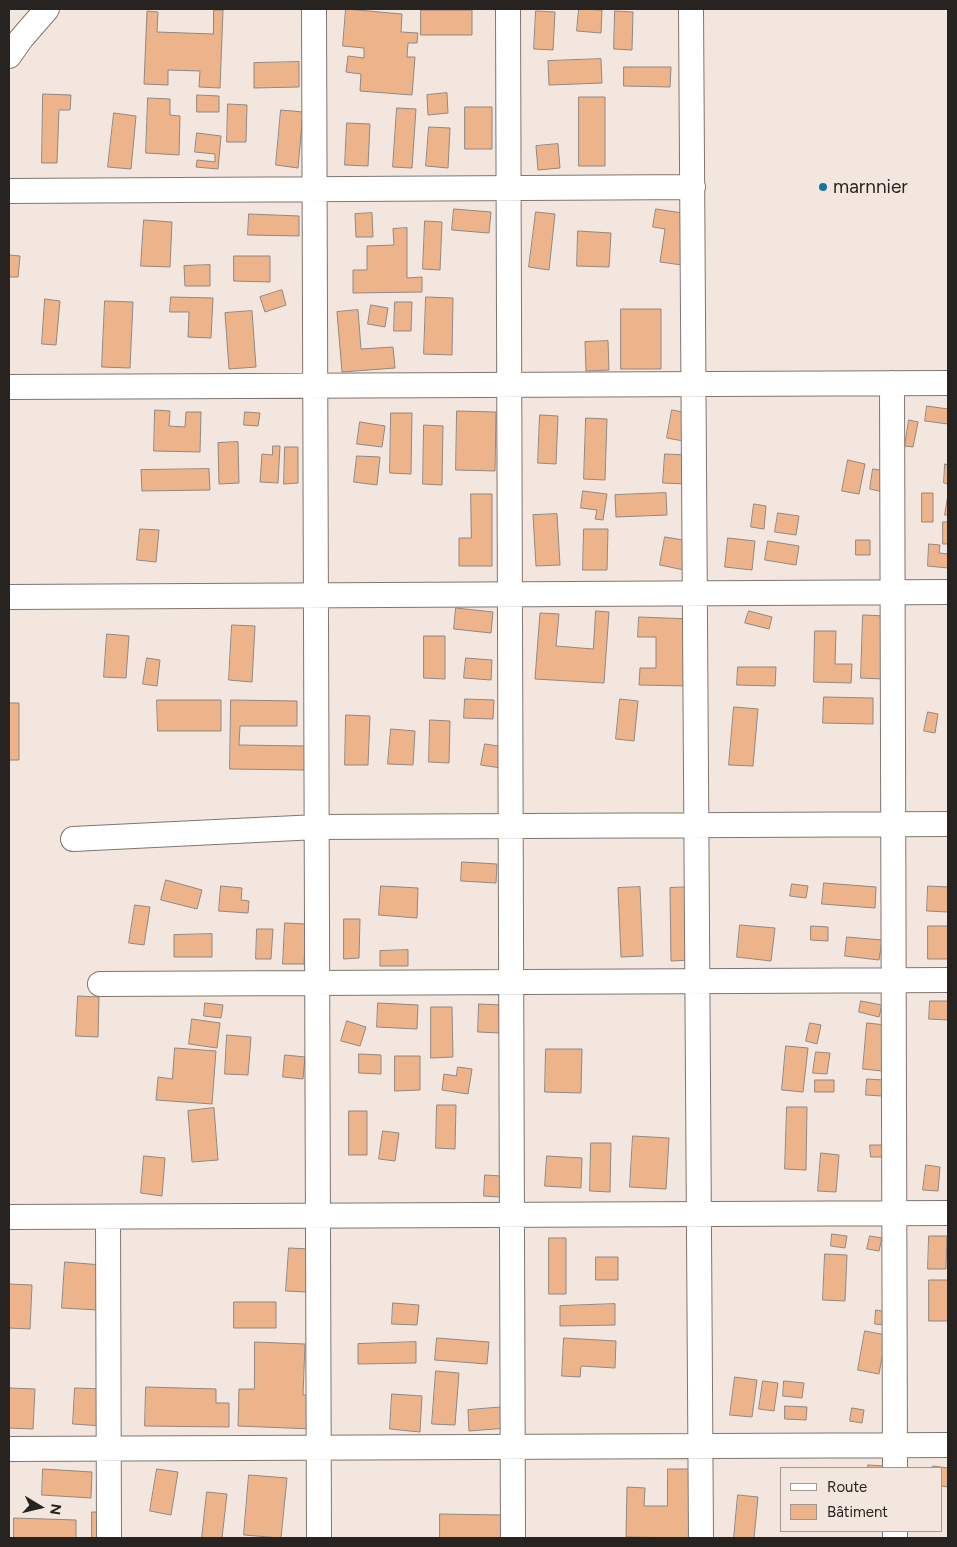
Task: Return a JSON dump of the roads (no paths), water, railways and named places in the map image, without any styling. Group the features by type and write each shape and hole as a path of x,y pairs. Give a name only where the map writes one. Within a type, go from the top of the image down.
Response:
{"street":[{"path":"9,56 47,9"},
{"path":"314,9 319,1538"},
{"path":"508,9 513,1538"},
{"path":"691,9 700,1538"},
{"path":"9,190 693,187"},
{"path":"892,383 894,1467"},
{"path":"9,387 948,383"},
{"path":"9,597 948,592"},
{"path":"73,839 317,827 948,824"},
{"path":"100,984 948,980"},
{"path":"9,1217 948,1213"},
{"path":"108,1217 109,1538"},
{"path":"9,1449 948,1445"}],"place":[{"name":"marnnier","path":"823,187"}]}
